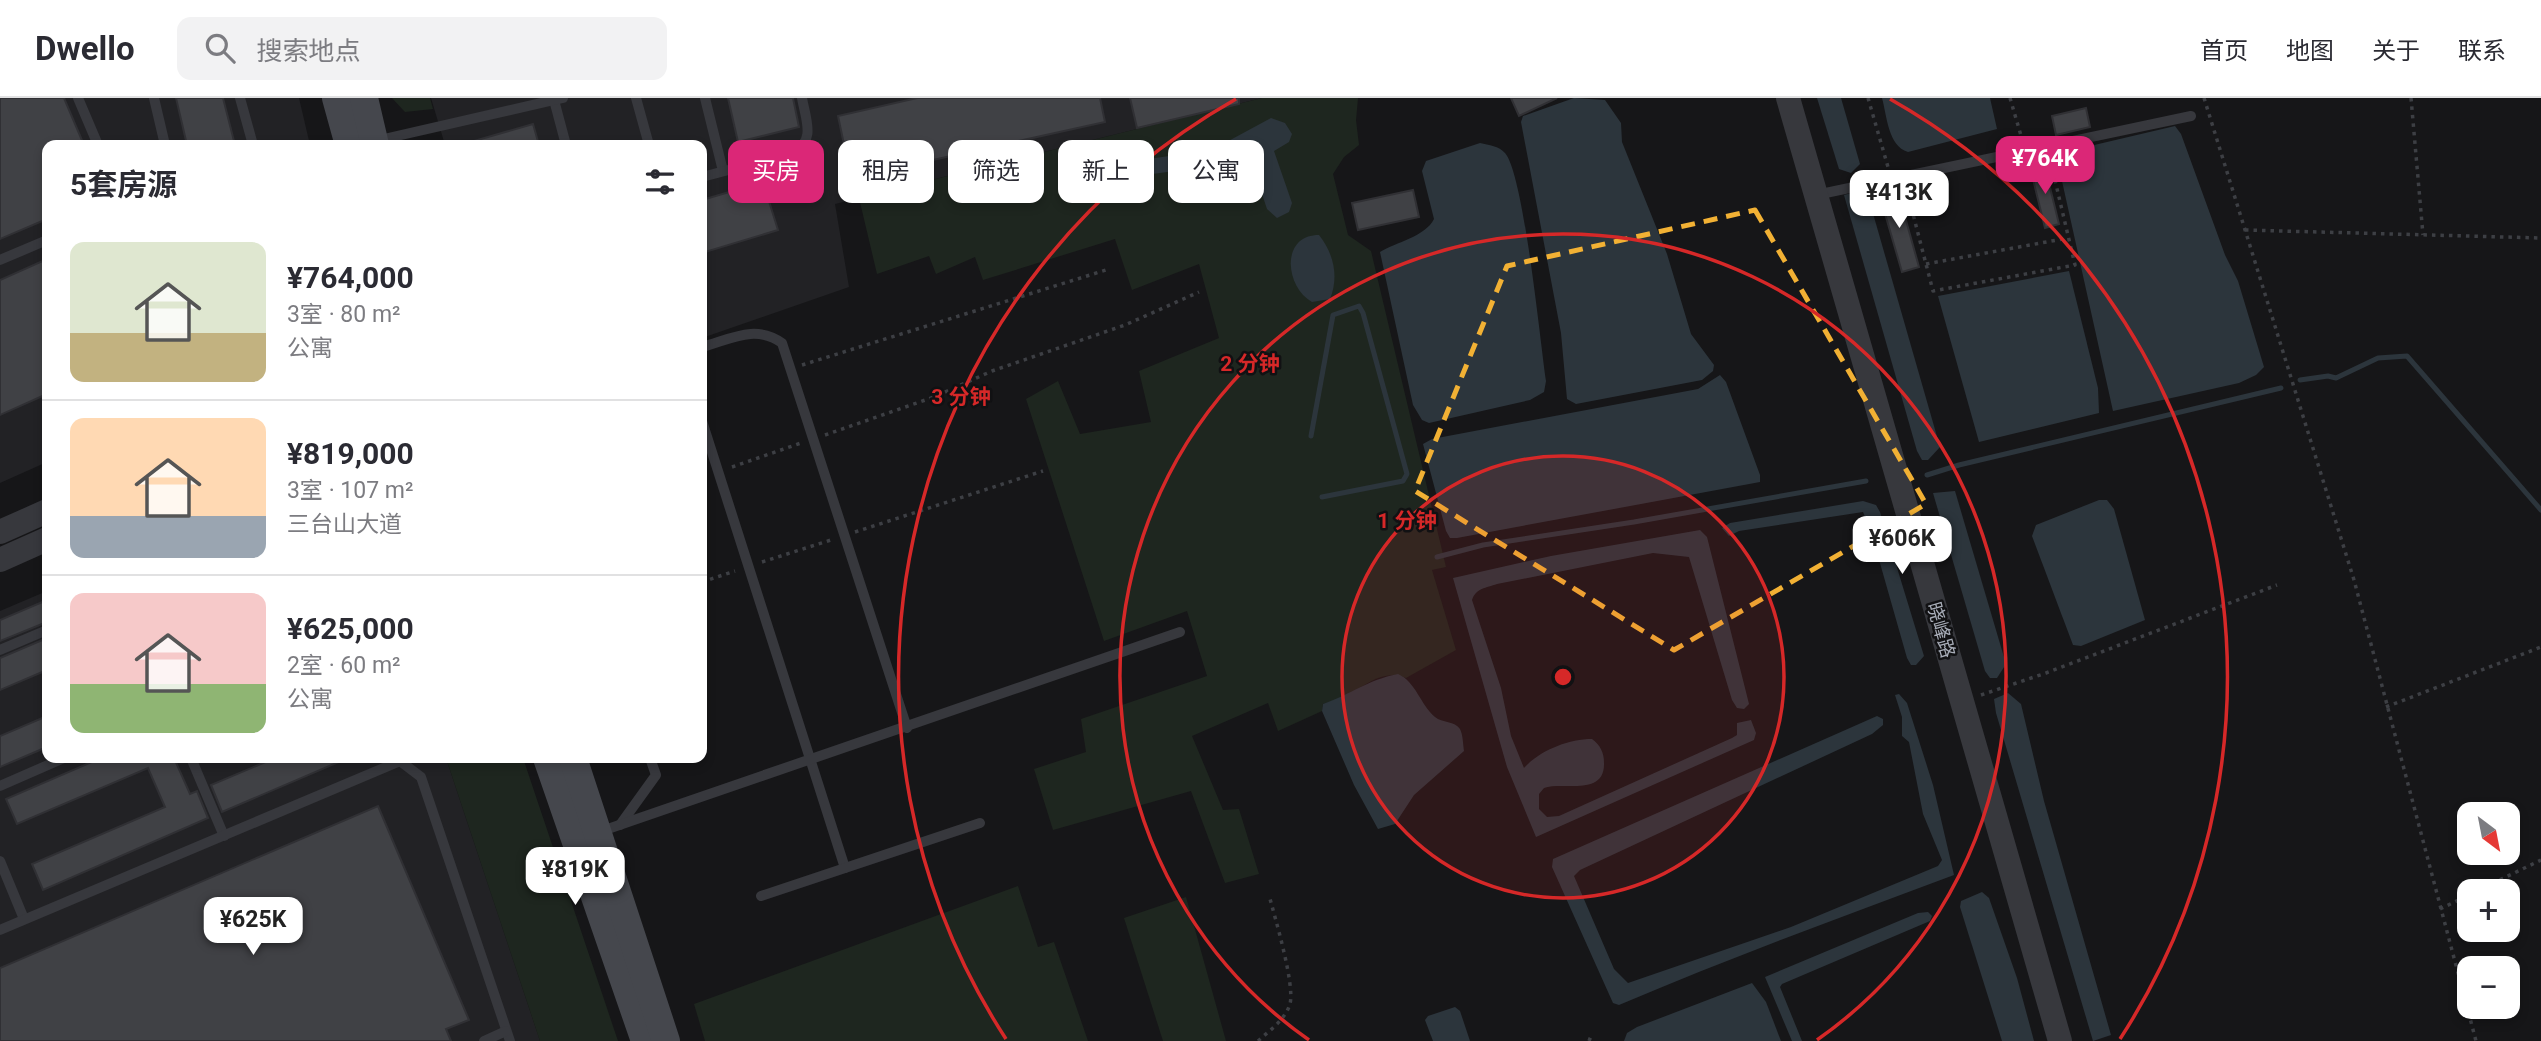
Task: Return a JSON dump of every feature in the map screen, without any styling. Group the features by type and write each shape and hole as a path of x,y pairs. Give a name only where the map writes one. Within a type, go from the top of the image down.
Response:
{"main road":[{"path":"336,98 362,140"},
{"path":"363,98 364,140"},
{"path":"550,763 598,833 645,1041"},
{"path":"575,763 666,1041"}],"street":[{"name":"晓峰路","path":"1788,98 2060,1041"},
{"path":"0,531 42,514"},
{"path":"0,560 42,541"}],"lane":[{"path":"78,98 96,140"},
{"path":"154,98 165,140"},
{"path":"240,98 252,140"},
{"path":"636,98 648,140"},
{"path":"705,98 723,171"},
{"path":"707,176 793,153 805,146 809,137 802,98"},
{"path":"381,140 558,99 565,140"},
{"path":"1816,195 2191,117"},
{"path":"0,260 42,242"},
{"path":"707,346 757,332 769,333 782,343 907,728"},
{"path":"707,437 845,868"},
{"path":"0,650 42,632"},
{"path":"598,833 1180,632"},
{"path":"0,786 53,763"},
{"path":"193,763 224,836"},
{"path":"0,930 390,763"},
{"path":"401,763 421,777 508,1036 484,1041"},
{"path":"598,833 656,775 652,763"},
{"path":"761,896 980,823"},
{"path":"0,861 24,919"}],"path":[{"path":"1868,98 1933,291 2075,265 2048,146"},
{"path":"2010,98 2026,151"},
{"path":"2204,98 2354,580 2476,1041"},
{"path":"2411,98 2423,235"},
{"path":"2245,230 2541,238"},
{"path":"1926,264 2068,237"},
{"path":"790,369 1106,270"},
{"path":"718,472 1125,325 1199,292"},
{"path":"707,580 1043,471"},
{"path":"1962,701 2046,673 2277,585"},
{"path":"2386,707 2541,647"},
{"path":"2502,879 2541,860"},
{"path":"1258,1041 1283,1018 1290,1002 1289,984 1269,895"},
{"path":"2440,909 2457,901"},
{"path":"1589,1041 1591,1036"}],"highlighted area":[{"path":"1755,210 1926,504 1674,650 1415,491 1507,266"}],"shaded area":[{"path":"0,98 299,98 309,140 42,140 42,464 0,483"},
{"path":"392,98 430,98 433,109 405,112"},
{"path":"431,98 1262,98 1093,140 1058,140 1058,149 1044,152 1044,140 948,140 948,176 934,179 934,140 838,140 839,203 835,204 849,287 707,336 707,140 444,140"},
{"path":"1262,98 1358,98 1356,120 1359,145 1344,157 1333,174 1348,235 1371,251 1446,567 1432,570 1456,650 1406,678 1391,675 1369,682 1347,696 1323,704 1322,711 1278,731 1268,703 1192,736 1223,810 1239,809 1259,874 1225,883 1191,791 1053,830 1034,769 1086,752 1081,719 1207,676 1187,611 1104,641 1026,399 1058,381 1080,434 1151,422 1139,371 1219,338 1199,264 1132,290 1115,239 983,280 975,257 936,274 929,256 877,274 860,203 934,203 934,179 948,176 948,203 1044,203 1044,152 1058,149 1058,203 1154,203 1154,140 1093,140"},
{"path":"1574,98 1605,100 1621,123 1622,142 1667,254 1691,334 1714,365 1713,371 1702,380 1576,404 1567,399 1561,333 1521,122 1523,116"},
{"path":"1817,98 1841,98 1860,164 1851,173 1839,169"},
{"path":"1882,98 1990,98 1997,129 1908,152 1901,149 1892,137"},
{"path":"1271,118 1285,123 1292,134 1289,142 1274,151 1292,203 1289,212 1277,218 1267,209 1264,200 1264,140 1230,140"},
{"path":"2175,126 2181,134 2225,255 2238,281 2264,367 2256,375 2239,383 2113,411 2056,154"},
{"path":"1480,143 1497,147 1505,153 1519,192 1546,381 1544,392 1530,400 1429,423 1422,420 1413,405 1380,252 1417,235 1434,219 1422,171 1426,161"},
{"path":"1168,156 1168,172 1154,174 1154,158"},
{"path":"1866,189 1940,447 1928,460 1922,460 1917,451 1844,195"},
{"path":"1319,235 1334,266 1334,282 1330,299 1312,302 1296,285 1291,263 1298,243 1306,237"},
{"path":"2069,271 2098,388 2099,413 1979,442 1938,296"},
{"path":"1720,375 1726,382 1760,475 1760,482 1450,538 1423,444 1432,439 1698,389"},
{"path":"1955,491 2006,664 1997,678 1990,678 1985,671 1933,493"},
{"path":"2099,500 2107,500 2114,509 2145,620 2081,646 2073,645 2032,536 2036,525"},
{"path":"1863,501 1876,505 1880,512 1924,656 1916,665 1911,665 1907,658 1863,512 1739,531 1729,536 1722,528 1730,523"},
{"path":"1700,530 1707,537 1749,704 1744,709 1737,708 1732,700 1689,557 1653,553 1497,584 1482,589 1474,596 1472,600 1501,688 1511,736 1524,768 1546,751 1573,741 1592,739 1602,752 1604,763 1598,780 1581,786 1544,788 1539,794 1539,809 1547,817 1559,816 1732,738 1737,735 1737,723 1751,720 1756,733 1754,740 1536,837 1507,767 1453,578 1551,556"},
{"path":"42,593 42,763 448,763 540,1041 0,1041 0,611"},
{"path":"1398,674 1409,682 1435,717 1460,729 1464,751 1414,795 1395,824 1378,829 1354,785 1322,711 1323,704 1377,680"},
{"path":"2008,693 2021,704 2044,801 2111,1035 2093,1041 1996,713 1994,699"},
{"path":"1899,694 1907,703 1933,785 1954,875 1744,954 1619,1005 1613,1003 1552,867 1553,859 1877,716 1883,719 1883,725 1872,734 1580,870 1574,876 1614,969 1628,983 1791,927 1938,866 1942,860 1923,814 1909,742 1902,736 1902,717 1895,695"},
{"path":"448,763 525,763 618,1041 540,1041"},
{"path":"1018,886 1038,947 1054,942 1088,1041 705,1041 694,1004"},
{"path":"1982,892 1989,898 2017,978 2034,1041 2002,1041 1960,907 1961,901"},
{"path":"1186,897 1226,1041 1163,1041 1124,918"},
{"path":"1928,912 1932,916 1930,921 1782,984 1780,987 1802,1041 1792,1041 1765,977 1918,913"},
{"path":"1752,983 1766,1002 1781,1041 1624,1041 1627,1033 1637,1027"},
{"path":"1455,1007 1460,1011 1470,1041 1433,1041 1425,1020 1428,1016"}],"building":[{"path":"0,98 64,98 82,140 42,140 42,221 0,239"},
{"path":"176,98 223,98 234,140 186,140"},
{"path":"728,98 793,98 799,127 738,140"},
{"path":"917,98 1100,98 1105,122 1023,140 948,140 948,157 934,160 934,140 843,140 838,116"},
{"path":"1130,98 1239,98 1239,104 1137,128"},
{"path":"1511,98 1557,98 1519,116"},
{"path":"2086,108 2090,127 2056,135 2052,116"},
{"path":"533,124 538,140 477,140"},
{"path":"2044,163 2059,224 2045,228 2030,167"},
{"path":"1897,188 1919,267 1902,272 1879,193"},
{"path":"1413,190 1419,217 1358,230 1352,203"},
{"path":"728,192 728,203 770,203 778,230 707,251 707,199"},
{"path":"42,261 42,396 0,415 0,280"},
{"path":"42,602 42,624 0,641 0,620"},
{"path":"42,640 42,672 0,690 0,658"},
{"path":"42,718 42,749 0,767 0,736"},
{"path":"89,763 176,763 190,794 197,791 208,818 43,890 32,864 165,807 148,768 17,824 6,799"},
{"path":"263,763 336,763 222,812 211,785"},
{"path":"378,806 469,1020 446,1029 451,1041 0,1041 0,968"}],"waterway":[{"path":"1311,436 1333,315 1359,306 1407,474 1403,481 1322,497"},
{"path":"2300,380 2328,376 2336,378 2378,358 2407,356 2541,510"},
{"path":"1927,475 2281,388"},
{"path":"1437,557 1483,545 1634,522 1866,481"}]}
